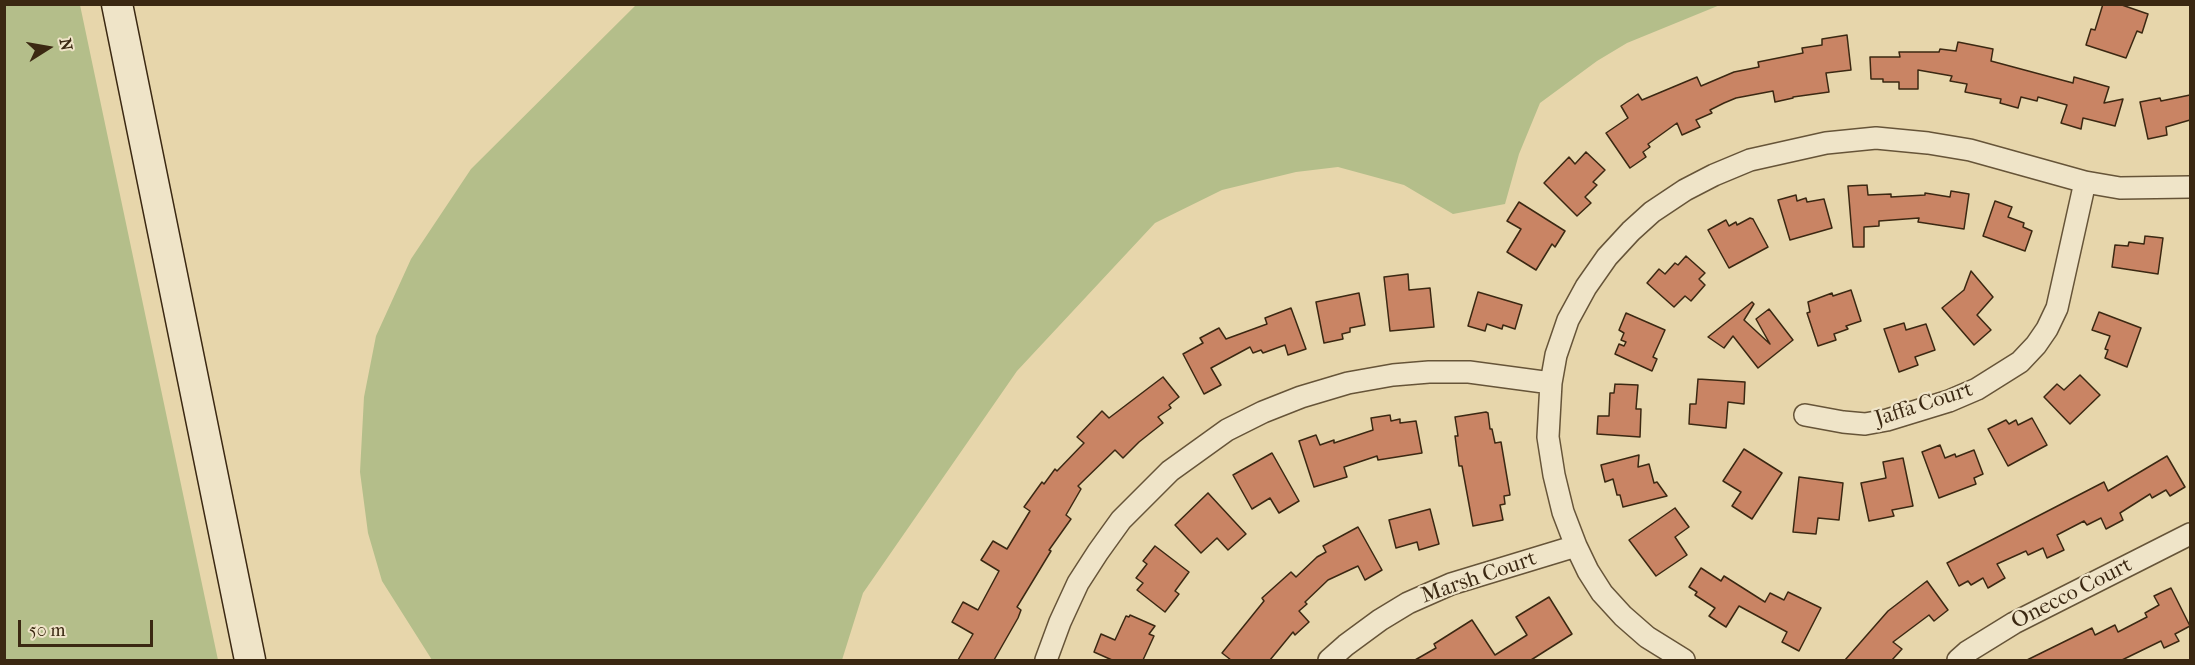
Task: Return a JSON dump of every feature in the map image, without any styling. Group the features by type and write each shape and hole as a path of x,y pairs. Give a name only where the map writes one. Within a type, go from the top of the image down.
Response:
{"main road":[{"path":"117,4 250,660"}],"street":[{"path":"1684,660 1647,637 1623,616 1602,593 1588,571 1563,512 1548,437 1551,383 1556,355 1568,321 1586,287 1619,244 1652,212 1684,190 1750,160 1826,143 1876,138 1928,142 1970,150 2085,182 2139,189 2190,187"},
{"name":"Jaffa Court","path":"1805,415 1865,424 1887,420 1968,393 2007,372 2020,362 2048,329 2057,308 2085,182"},
{"path":"1046,660 1078,583 1121,520 1170,471 1227,430 1301,396 1348,383 1393,375 1469,372 1551,383"},
{"name":"Onecco Court","path":"1958,660 2014,622 2190,534"},
{"name":"Marsh Court","path":"1329,660 1380,620 1408,603 1451,584 1576,546"}],"green space":[{"path":"637,4 1720,5 1627,43 1597,61 1540,103 1519,154 1505,204 1453,214 1404,185 1338,167 1296,172 1222,190 1155,223 1017,371 863,593 842,660 432,660 382,581 368,533 360,472 364,397 376,336 411,259 471,169"},
{"path":"4,5 80,5 218,660 5,660"}],"building":[{"path":"2103,4 2119,4 2148,14 2142,33 2137,31 2126,58 2086,45 2091,29 2095,30"},
{"path":"1847,35 1851,70 1826,73 1829,92 1775,102 1773,91 1736,98 1710,110 1712,113 1696,120 1700,127 1682,135 1677,123 1648,144 1650,147 1643,152 1646,157 1630,168 1606,133 1628,118 1621,106 1638,94 1642,100 1697,77 1701,86 1734,72 1759,67 1758,62 1803,53 1802,48 1822,45 1822,39"},
{"path":"1958,42 1993,49 1991,61 2073,83 2074,77 2109,87 2104,103 2123,99 2115,126 2083,118 2081,129 2061,123 2067,105 2038,97 2037,101 2021,97 2018,108 2000,103 2001,99 1965,92 1967,84 1950,81 1952,76 1918,70 1918,89 1899,89 1899,82 1871,79 1870,57 1900,57 1899,52 1939,52 1940,49 1956,51"},
{"path":"2190,95 2190,120 2166,127 2167,135 2148,139 2140,102 2160,98 2161,101"},
{"path":"1586,152 1605,170 1593,182 1597,185 1585,197 1591,203 1577,216 1544,183 1569,157 1575,164"},
{"path":"1867,185 1868,195 1891,194 1891,197 1925,195 1925,193 1950,197 1951,191 1969,194 1964,229 1918,222 1919,218 1879,221 1879,226 1864,227 1864,247 1853,247 1848,186"},
{"path":"1796,195 1797,201 1806,198 1807,202 1824,199 1832,228 1790,240 1778,200"},
{"path":"1995,201 2012,207 2008,217 2024,223 2023,227 2032,231 2025,251 1983,236"},
{"path":"1519,202 1565,231 1555,247 1552,244 1536,270 1507,252 1521,229 1507,221"},
{"path":"1750,218 1753,219 1768,247 1729,268 1708,230 1726,220 1729,226 1736,222 1737,225"},
{"path":"2145,236 2163,238 2158,274 2112,267 2115,245 2128,246 2129,242 2144,244"},
{"path":"1686,256 1705,273 1699,279 1705,285 1691,301 1685,296 1674,307 1647,283 1659,269 1665,274 1675,263 1678,265"},
{"path":"1971,271 1993,297 1977,315 1991,330 1974,345 1942,308 1964,290"},
{"path":"1408,274 1409,290 1430,288 1434,327 1390,331 1384,277"},
{"path":"1851,290 1861,321 1846,326 1848,329 1834,334 1836,340 1818,346 1807,313 1810,312 1808,302 1832,293 1833,296"},
{"path":"1478,292 1522,305 1515,329 1503,325 1502,329 1487,324 1485,331 1468,326"},
{"path":"1359,293 1365,325 1350,328 1350,332 1342,334 1343,339 1324,343 1316,302"},
{"path":"1752,302 1754,304 1744,320 1770,344 1756,319 1769,309 1793,340 1758,368 1733,336 1724,348 1708,337"},
{"path":"1291,308 1306,349 1288,355 1285,345 1263,353 1261,350 1253,353 1250,347 1211,368 1221,385 1204,394 1183,354 1203,343 1200,338 1219,328 1226,339 1267,324 1265,318"},
{"path":"2099,312 2141,328 2127,367 2105,358 2108,350 2105,349 2110,336 2092,330"},
{"path":"1626,313 1665,330 1653,357 1657,359 1652,371 1615,354 1619,344 1624,346 1626,342 1621,340 1624,333 1619,330"},
{"path":"1904,323 1906,330 1926,324 1935,350 1915,357 1918,365 1899,372 1884,329"},
{"path":"2080,375 2100,395 2070,424 2044,397 2057,384 2064,390"},
{"path":"1163,377 1179,397 1169,405 1171,408 1158,417 1163,423 1123,458 1115,450 1078,486 1081,489 1066,515 1071,519 1049,550 1051,551 1017,607 1021,610 1018,618 994,660 958,660 973,634 952,622 963,602 978,610 999,571 981,560 993,541 1007,549 1030,511 1024,507 1042,482 1044,484 1055,469 1057,471 1084,443 1077,437 1102,411 1109,418"},
{"path":"1698,379 1745,382 1744,404 1728,402 1726,428 1689,424 1690,404 1696,404"},
{"path":"1615,384 1638,385 1636,409 1641,409 1640,437 1597,434 1598,416 1609,416 1610,393 1614,393"},
{"path":"1486,412 1495,443 1501,442 1510,495 1504,496 1505,504 1500,505 1503,520 1473,526 1462,466 1459,466 1455,417"},
{"path":"1390,415 1391,421 1400,419 1400,423 1416,421 1422,453 1378,460 1377,456 1344,467 1347,477 1314,487 1299,441 1316,435 1320,445 1334,440 1334,443 1373,430 1371,418"},
{"path":"2032,418 2047,445 2008,466 1988,429 2006,420 2009,424 2016,420 2018,425"},
{"path":"1940,445 1945,458 1955,454 1956,457 1974,450 1983,474 1974,478 1976,484 1939,498 1922,452"},
{"path":"1744,449 1782,473 1752,519 1732,506 1741,492 1723,481"},
{"path":"1272,453 1299,501 1279,513 1270,498 1252,509 1233,475"},
{"path":"1639,455 1638,467 1649,464 1654,483 1657,482 1667,496 1623,507 1613,479 1605,482 1601,465"},
{"path":"2167,456 2185,487 2170,496 2166,490 2152,498 2150,494 2120,513 2123,520 2106,529 2101,518 2087,525 2084,521 2057,535 2064,550 2047,558 2043,548 2028,555 2026,551 1997,564 2005,578 1988,588 1983,578 1971,585 1968,581 1959,586 1947,563 2104,482 2108,491"},
{"path":"1903,458 1913,506 1892,510 1894,516 1869,521 1861,483 1886,478 1883,462"},
{"path":"1799,477 1843,483 1839,520 1818,518 1816,534 1793,532"},
{"path":"1208,493 1246,534 1228,550 1217,538 1201,553 1175,525"},
{"path":"1675,508 1689,527 1675,537 1687,555 1656,576 1629,540"},
{"path":"1430,509 1439,544 1419,550 1417,542 1396,548 1389,520"},
{"path":"1358,527 1382,570 1365,580 1358,566 1328,580 1299,611 1309,622 1295,635 1293,632 1270,660 1231,660 1222,653 1264,601 1262,598 1291,572 1296,577 1317,557 1326,552 1323,546"},
{"path":"1155,546 1189,572 1175,591 1179,594 1165,612 1137,590 1143,583 1136,578 1147,564 1143,561"},
{"path":"1701,568 1721,581 1724,576 1765,602 1770,593 1784,600 1788,592 1821,608 1799,651 1782,642 1787,632 1739,606 1726,627 1709,616 1715,608 1695,595 1697,592 1689,587"},
{"path":"1927,581 1948,610 1934,621 1929,615 1893,642 1902,649 1892,660 1845,660 1888,611"},
{"path":"2171,588 2190,626 2175,634 2179,641 2164,648 2161,641 2122,660 2027,660 2092,628 2095,635 2115,625 2118,632 2147,617 2145,613 2159,605 2154,596"},
{"path":"1549,597 1572,634 1531,660 1415,660 1436,648 1434,644 1472,620 1495,655 1527,635 1516,617"},
{"path":"1130,615 1155,626 1149,634 1154,636 1143,660 1112,660 1094,652 1101,634 1115,640 1126,616"}]}
